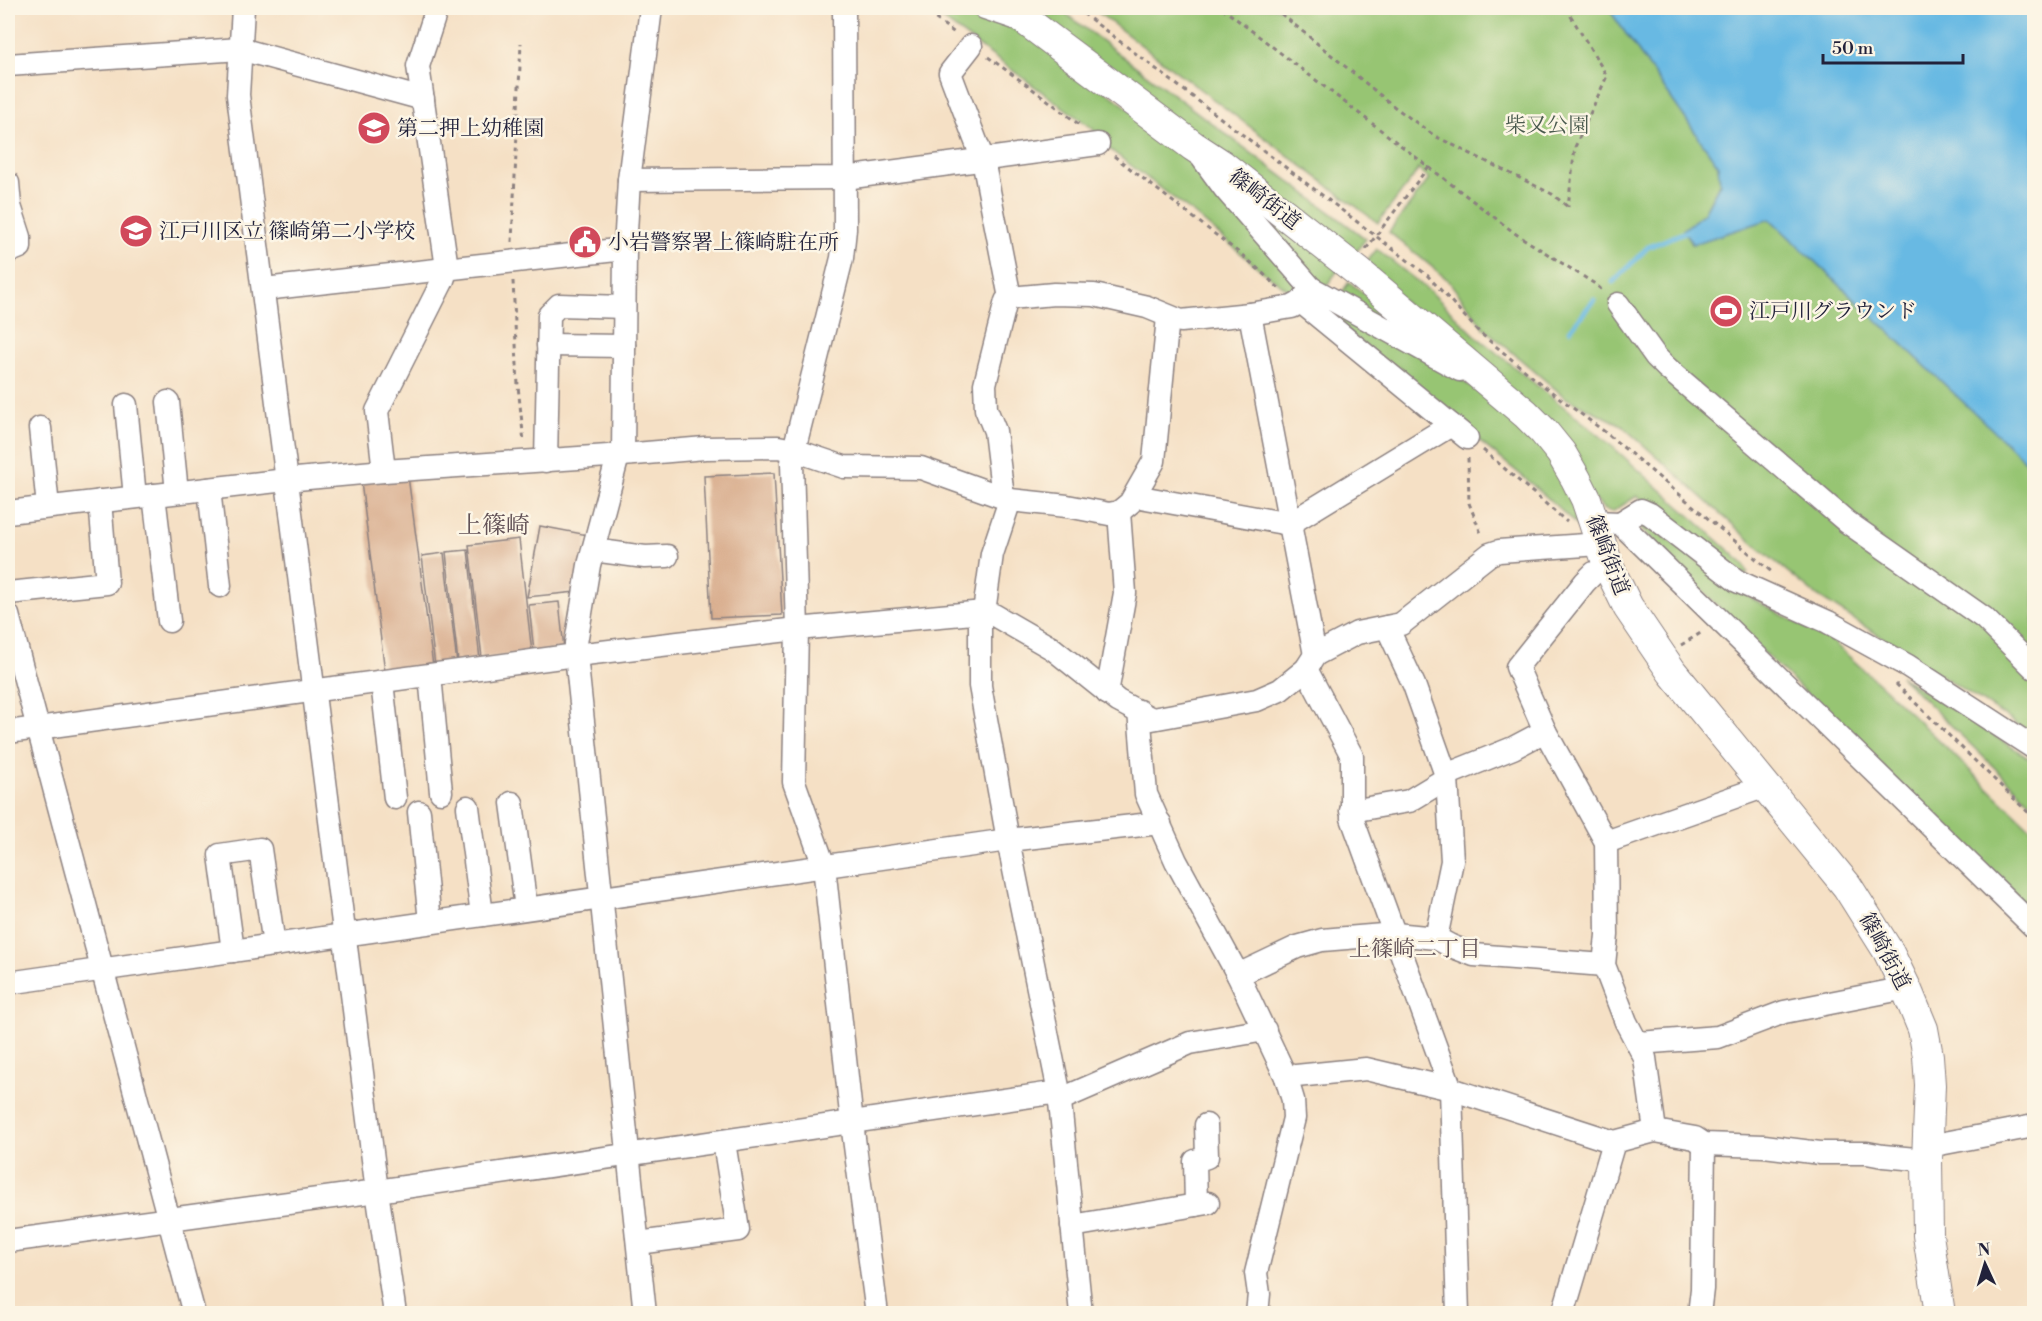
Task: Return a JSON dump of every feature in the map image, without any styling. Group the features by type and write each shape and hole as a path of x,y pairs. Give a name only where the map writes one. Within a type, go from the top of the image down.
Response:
{"main road":[{"name":"篠崎街道","path":"1020,16 1193,146 1222,165 1357,271 1503,395 1544,432 1561,453 1586,499 1598,536 1628,607 1672,672 1847,886 1888,951 1906,988 1923,1029 1928,1056 1930,1085 1928,1235 1940,1314"}],"street":[{"path":"243,8 238,95 377,1191 395,1314"},
{"path":"384,471 377,411 447,268 418,66 437,8"},
{"path":"645,1314 600,897 576,643 589,565 620,455 629,180 651,8"},
{"path":"844,8 845,230 842,258 792,463 797,629 794,782 824,867 852,1123 877,1314"},
{"path":"985,8 1020,16"},
{"path":"971,46 950,73 983,160 1010,298"},
{"path":"8,65 240,49 423,99"},
{"path":"629,180 845,178 1098,144"},
{"path":"1127,504 1289,524 1459,432 1306,295 1193,146"},
{"path":"8,183 10,207 20,237 20,247 8,252"},
{"path":"264,289 625,249"},
{"path":"1081,1314 1059,1096 980,686 982,612 992,554 1007,499 995,430 986,409 985,384 1006,301 1010,298 1054,294 1094,295 1147,307 1181,321 1292,307 1306,295"},
{"path":"1306,295 1503,395"},
{"path":"1618,304 1666,368 1847,522 1984,618 2034,668"},
{"path":"546,461 549,315 559,305 624,307"},
{"path":"1250,314 1289,524 1310,662 1352,756 1352,818 1450,1089 1458,1314"},
{"path":"8,512 384,471 705,448 778,447 844,467 921,468 1007,499 1067,506 1109,514 1127,504 1154,461 1168,317"},
{"path":"548,345 624,346"},
{"path":"168,402 177,492"},
{"path":"126,405 169,621"},
{"path":"40,428 48,507"},
{"path":"209,489 220,586"},
{"path":"8,593 107,583 100,501"},
{"path":"1107,693 1125,593 1127,504"},
{"path":"8,732 576,655 797,629 982,612 994,615 1053,650 1118,701 1152,719 1257,700 1280,690 1310,662 1357,633 1401,624 1490,554 1598,536 1641,510 1650,514 1737,581 1828,622 1908,666 2034,748"},
{"path":"1598,536 1721,621 2034,927"},
{"path":"1598,536 1594,573 1517,667 1545,731 1606,842 1604,965 1626,1022 1645,1058 1655,1131"},
{"path":"593,550 645,557 667,556"},
{"path":"8,615 194,1314"},
{"path":"1387,627 1414,686 1446,777 1452,861 1436,938"},
{"path":"430,675 441,792"},
{"path":"382,681 395,798"},
{"path":"1139,711 1146,794 1176,861 1265,1030 1286,1077 1293,1100 1294,1118 1256,1273 1257,1314"},
{"path":"1351,811 1409,801 1446,777 1513,748 1545,731"},
{"path":"1606,842 1766,786"},
{"path":"512,803 526,908"},
{"path":"468,807 482,915"},
{"path":"419,812 430,922"},
{"path":"8,982 1008,840 1160,823"},
{"path":"233,951 220,855 260,849 274,945"},
{"path":"1238,975 1297,947 1322,940 1395,934 1436,938 1474,955 1604,965"},
{"path":"1639,1043 1718,1037 1784,1012 1906,988"},
{"path":"8,1241 1059,1096 1190,1044 1265,1030"},
{"path":"1286,1077 1366,1069 1450,1089 1614,1142 1655,1131 1695,1138 1704,1144 1764,1146 1820,1153 1867,1153 1883,1156 1928,1153 2034,1126"},
{"path":"1072,1226 1202,1204 1194,1161 1207,1157 1206,1125"},
{"path":"638,1243 738,1230 724,1142"},
{"path":"1563,1314 1614,1142"},
{"path":"1699,1314 1702,1289 1704,1144"}],"path":[{"path":"1076,8 1427,275 1479,332 1540,384 1605,432"},
{"path":"1222,8 1516,234 1595,284 1618,304"},
{"path":"1274,8 1396,108 1435,136 1552,194 1568,207 1575,147 1607,76 1566,8"},
{"path":"1370,245 1429,166"},
{"path":"1459,432 1598,536"},
{"path":"1459,432 1469,502 1490,554"},
{"path":"1674,649 1721,621"},
{"path":"611,1306 612,1314"}],"green space":[{"path":"927,8 975,8 1045,46 1163,134 1221,192 1296,285 1293,293 1262,271 1193,213 1103,144 1093,129"},
{"path":"1028,8 1058,8 1366,239 1354,254"},
{"name":"柴又公園","path":"1092,8 1608,8 1718,165 1720,182 1704,213 1683,230 1692,244 1770,219 2034,469 2034,735 1817,596 1760,549 1620,424 1566,398 1485,329 1448,280 1389,232 1429,179 1418,169 1378,223"},
{"path":"1229,183 1339,269 1324,289"},
{"path":"1377,249 1433,294 1477,337 1605,440 1733,554 1744,565 1748,573 1745,575 1637,496 1612,512 1604,509 1366,263"},
{"path":"1349,282 1441,354 1338,298"},
{"path":"1317,304 1435,363 1498,404 1523,424 1566,479 1582,531 1524,477 1441,411"},
{"path":"1638,525 1650,526 1731,587 1834,643 2034,832 2034,912 1772,661"},
{"path":"1900,676 2034,761 2034,806"}],"water":[{"path":"1608,8 2034,8 2034,469 1770,219 1693,244 1683,230 1704,213 1720,183 1718,165"}],"building":[{"path":"774,473 782,615 711,618 704,476"},
{"path":"408,476 433,666 385,672 361,482"},
{"path":"540,526 588,535 576,592 527,597"},
{"path":"519,539 532,653 482,658 469,545"},
{"path":"468,550 480,660 458,662 446,552"},
{"path":"444,553 457,664 435,666 422,556"},
{"path":"559,602 564,649 534,652 529,605"}],"waterway":[{"path":"1613,282 1648,247 1690,230"},
{"path":"1570,330 1594,300"}],"place":[{"name":"第二押上幼稚園","path":"374,128"},
{"name":"江戸川区立 篠崎第二小学校","path":"136,231"},
{"name":"小岩警察署上篠崎駐在所","path":"585,242"},
{"name":"江戸川グラウンド","path":"1726,311"}],"district":[{"name":"上篠崎","path":"494,525"},
{"name":"上篠崎二丁目","path":"1415,948"}]}
